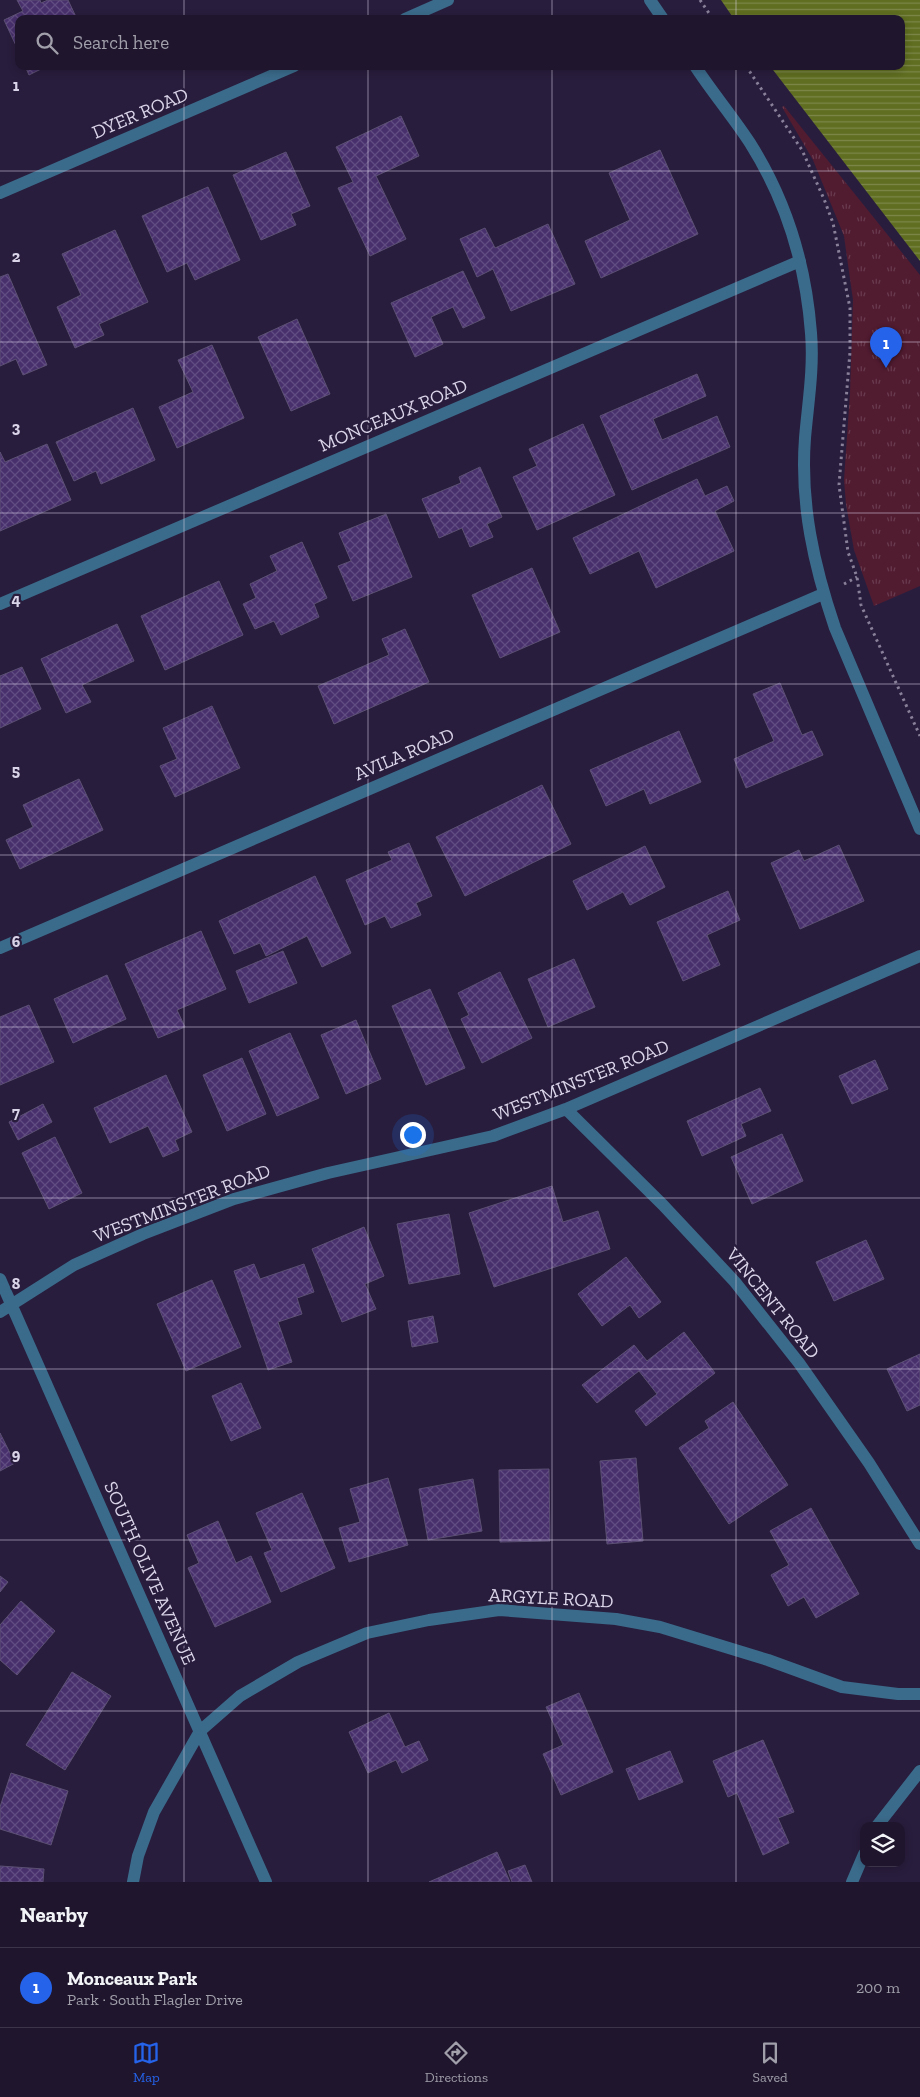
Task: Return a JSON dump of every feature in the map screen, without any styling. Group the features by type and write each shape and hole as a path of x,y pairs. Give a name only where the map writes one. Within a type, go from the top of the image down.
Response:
{"street":[{"path":"414,15 448,0"},
{"path":"650,0 660,15"},
{"name":"DYER ROAD","path":"0,193 285,70"},
{"path":"698,70 750,143 775,189 794,238 800,261 812,335 811,387 805,439 804,492 810,544 823,594 835,628 920,829"},
{"name":"MONCEAUX ROAD","path":"0,604 800,261"},
{"name":"AVILA ROAD","path":"0,948 823,594"},
{"name":"WESTMINSTER ROAD","path":"0,1312 74,1265 144,1234 234,1199 328,1172 493,1136 566,1110 920,956"},
{"name":"VINCENT ROAD","path":"566,1110 663,1205 735,1282 804,1371 869,1463 920,1544"},
{"name":"SOUTH OLIVE AVENUE","path":"0,1279 266,1882"},
{"name":"ARGYLE ROAD","path":"133,1882 138,1856 154,1812 200,1731 240,1696 298,1662 367,1633 429,1620 500,1610 616,1619 660,1627 768,1660 842,1688 898,1694 920,1694"},
{"path":"880,1822 920,1771"},
{"path":"852,1882 860,1863"}],"path":[{"path":"700,0 710,15"},
{"path":"857,577 861,605 920,736"}],"green space":[{"path":"784,106 920,275 920,586 874,606 854,550 844,480 850,393 853,300 844,236 813,160 782,107"}],"shaded area":[{"path":"721,0 920,0 920,261 773,70 905,70 905,15 731,15"}],"building":[{"path":"17,0 40,0 41,3 48,0 68,0 75,15 15,15 15,43 4,20 23,11"},
{"path":"27,70 39,70 29,75"},
{"path":"401,116 419,156 376,176 406,239 370,256 338,188 353,182 336,147"},
{"path":"660,150 698,234 601,278 585,241 630,220 609,173"},
{"path":"286,152 310,206 291,214 296,225 261,240 233,175"},
{"path":"208,187 240,260 195,280 187,263 167,272 142,216"},
{"path":"548,224 575,284 511,311 493,269 477,277 460,239 485,228 495,248"},
{"path":"115,230 148,302 99,324 104,335 75,348 57,307 81,295 62,254"},
{"path":"463,271 485,318 463,328 453,307 431,317 443,344 415,357 391,303"},
{"path":"8,274 47,365 23,375 16,359 0,366 0,277"},
{"path":"297,319 330,394 291,411 258,337"},
{"path":"212,345 244,418 177,448 159,407 193,392 178,360"},
{"path":"697,374 706,396 653,419 662,440 717,416 730,447 632,490 600,416"},
{"path":"133,408 155,460 101,484 96,471 74,481 56,442"},
{"path":"583,424 615,495 537,530 513,477 537,466 529,449"},
{"path":"47,444 71,500 0,531 0,452 5,462"},
{"path":"480,467 502,517 487,524 493,537 470,547 462,528 439,538 422,499 461,483 459,477"},
{"path":"697,479 705,496 727,486 734,501 715,511 734,551 656,588 639,551 590,574 573,538"},
{"path":"386,514 412,577 353,601 338,566 351,561 339,533"},
{"path":"302,542 327,598 314,604 319,617 281,635 274,621 255,629 243,604 256,598 250,584 277,571 270,556"},
{"path":"532,568 560,632 500,658 472,595"},
{"path":"219,581 243,635 165,670 141,616"},
{"path":"117,624 134,661 82,685 91,702 66,713 41,659"},
{"path":"405,629 429,682 334,724 318,686 389,655 382,639"},
{"path":"22,667 41,709 0,728 0,676"},
{"path":"780,683 802,735 812,731 823,755 746,788 734,759 774,741 753,694"},
{"path":"212,706 240,768 175,797 160,766 177,759 163,728"},
{"path":"679,731 701,782 650,804 644,789 606,806 590,770"},
{"path":"79,779 103,830 20,869 6,840 33,827 23,805"},
{"path":"542,785 571,844 465,896 436,837"},
{"path":"409,843 432,896 416,903 421,915 391,928 385,916 365,925 346,880 392,860 388,852"},
{"path":"839,845 864,901 800,929 771,863 799,850 804,861"},
{"path":"645,846 665,887 630,905 623,892 587,910 573,881"},
{"path":"315,876 351,953 322,967 307,936 266,956 260,943 234,954 219,921"},
{"path":"728,891 740,920 707,935 720,965 683,981 657,922"},
{"path":"201,931 226,989 177,1010 185,1027 158,1038 125,964"},
{"path":"283,951 297,983 249,1003 236,971"},
{"path":"574,959 595,1007 548,1027 528,979"},
{"path":"500,972 532,1038 482,1063 461,1019 469,1015 458,993"},
{"path":"107,975 126,1019 73,1043 54,999"},
{"path":"430,989 465,1068 426,1085 392,1006"},
{"path":"29,1005 54,1062 0,1085 0,1017"},
{"path":"356,1020 381,1079 346,1094 321,1035"},
{"path":"290,1033 319,1098 277,1116 249,1051"},
{"path":"242,1058 266,1114 227,1131 203,1075"},
{"path":"875,1060 888,1089 852,1104 839,1076"},
{"path":"166,1075 192,1132 175,1140 179,1150 163,1157 148,1126 110,1143 94,1108"},
{"path":"760,1088 771,1111 741,1124 746,1136 702,1156 687,1121"},
{"path":"43,1104 52,1122 18,1140 9,1122"},
{"path":"782,1134 803,1181 752,1204 731,1157"},
{"path":"55,1137 82,1193 49,1209 22,1153"},
{"path":"552,1186 563,1222 598,1211 610,1249 494,1287 469,1213"},
{"path":"449,1214 460,1274 409,1284 397,1224"},
{"path":"364,1227 384,1276 365,1284 376,1309 342,1322 312,1249"},
{"path":"866,1240 884,1279 834,1301 816,1262"},
{"path":"626,1257 661,1302 639,1318 630,1305 602,1326 578,1294"},
{"path":"254,1264 260,1279 304,1264 314,1292 297,1298 302,1314 278,1322 292,1362 268,1370 234,1271"},
{"path":"212,1280 241,1347 186,1371 157,1304"},
{"path":"433,1316 438,1342 412,1347 408,1321"},
{"path":"684,1332 715,1373 646,1426 635,1411 657,1394 639,1371 597,1403 582,1385 634,1345 647,1361"},
{"path":"920,1354 920,1405 907,1411 887,1369"},
{"path":"241,1383 261,1428 231,1441 212,1396"},
{"path":"733,1402 788,1485 729,1524 679,1448 709,1428 705,1421"},
{"path":"0,1433 15,1463 0,1471"},
{"path":"636,1458 643,1541 607,1544 600,1461"},
{"path":"549,1469 550,1541 500,1542 499,1470"},
{"path":"388,1478 408,1545 349,1562 339,1528 360,1522 350,1489"},
{"path":"473,1479 482,1531 428,1540 419,1489"},
{"path":"302,1493 335,1568 281,1592 264,1553 272,1550 256,1513"},
{"path":"811,1508 859,1594 816,1618 804,1597 788,1606 771,1575 789,1565 770,1531"},
{"path":"218,1521 236,1563 251,1556 271,1602 215,1627 188,1568 199,1563 187,1535"},
{"path":"0,1576 8,1582 0,1592"},
{"path":"21,1601 55,1631 17,1675 0,1660 0,1625"},
{"path":"72,1672 111,1696 65,1770 26,1745"},
{"path":"579,1693 613,1772 561,1795 543,1754 563,1745 546,1707"},
{"path":"389,1713 405,1747 419,1741 428,1760 402,1773 396,1760 368,1773 349,1732"},
{"path":"763,1740 794,1812 778,1818 789,1843 763,1855 737,1793 728,1797 713,1761"},
{"path":"670,1751 683,1782 639,1800 626,1769"},
{"path":"11,1773 68,1791 51,1845 0,1829 0,1807"},
{"path":"497,1852 510,1882 429,1882"},
{"path":"525,1865 532,1882 512,1882 508,1871"},
{"path":"0,1866 44,1869 43,1882 0,1882"}],"place":[{"name":"Monceaux Park","path":"886,368"}]}
